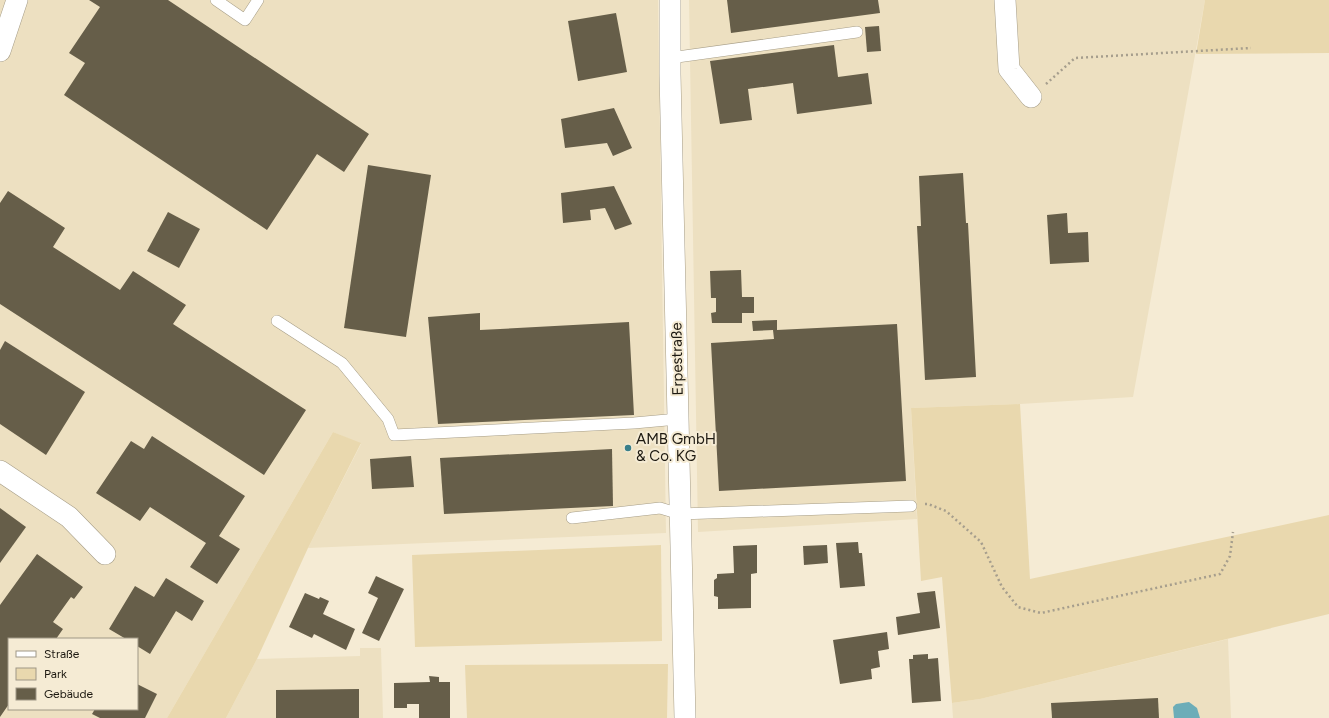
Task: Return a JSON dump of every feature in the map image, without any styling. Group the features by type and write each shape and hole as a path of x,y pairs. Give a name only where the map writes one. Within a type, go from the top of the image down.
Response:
{"street":[{"path":"0,51 17,0"},
{"name":"Erpestraße","path":"670,0 670,58 685,718"},
{"path":"1005,0 1009,70 1031,97"},
{"path":"0,471 69,517 105,554"}],"lane":[{"path":"216,0 245,20 258,0"},
{"path":"670,58 857,32"},
{"path":"278,321 342,363 388,419 394,435 634,423 678,419"},
{"path":"572,518 660,508 680,514 911,506"}],"path":[{"path":"1031,97 1075,58 1251,48"},
{"path":"911,506 928,504 946,511 981,542 1002,587 1018,607 1041,613 1220,574 1230,556 1233,532"}],"shaded area":[{"path":"0,0 658,0 666,533 308,548 361,444 333,432 167,718 0,718"},
{"path":"689,0 1205,0 1133,397 1020,404 911,408 917,519 698,532"},
{"path":"1228,639 1231,718 953,718 952,703 980,699"},
{"path":"360,648 381,648 383,718 226,718 257,659 360,656"}],"green space":[{"path":"1205,0 1329,0 1329,53 1196,54"},
{"path":"1020,404 1030,579 1329,515 1329,614 980,699 952,703 942,577 921,581 911,408"},
{"path":"333,432 361,443 308,548 257,659 226,718 167,718"},
{"path":"661,545 662,641 415,647 412,555"},
{"path":"668,664 667,718 467,718 465,665"}],"water":[{"path":"1189,702 1197,708 1200,718 1174,718 1173,707 1176,704"}],"building":[{"path":"89,0 168,0 369,134 344,172 317,154 267,230 64,95 85,63 69,53 100,7"},
{"path":"727,0 878,0 880,13 731,33"},
{"path":"616,13 627,72 578,81 568,21"},
{"path":"879,26 881,51 867,52 865,27"},
{"path":"834,45 838,77 868,73 872,104 797,114 793,83 748,89 752,120 720,124 710,61"},
{"path":"614,108 632,148 613,156 607,143 565,148 561,119"},
{"path":"368,165 431,175 406,337 344,328"},
{"path":"963,173 966,223 968,223 976,377 925,380 917,226 921,226 919,176"},
{"path":"614,186 632,224 615,230 605,208 590,210 591,220 563,223 561,193"},
{"path":"8,191 65,228 53,247 120,290 133,271 186,305 173,324 306,410 264,475 0,304 0,203"},
{"path":"168,212 200,229 179,268 147,251"},
{"path":"1067,213 1068,233 1088,232 1089,262 1050,264 1047,215"},
{"path":"741,270 742,297 754,297 754,313 742,313 742,323 712,323 711,313 716,312 716,298 711,298 710,271"},
{"path":"480,313 480,330 629,322 634,415 438,424 428,317"},
{"path":"777,320 777,330 897,324 906,481 719,491 711,343 774,339 773,330 753,331 752,321"},
{"path":"5,341 85,392 46,455 0,424 0,350"},
{"path":"152,436 245,496 219,536 240,549 217,584 190,567 206,543 150,507 140,521 96,493 131,441 144,449"},
{"path":"612,449 613,506 444,514 440,458"},
{"path":"411,456 414,487 372,489 370,459"},
{"path":"0,508 26,527 0,563"},
{"path":"858,542 859,553 862,553 865,586 840,588 836,543"},
{"path":"757,545 757,573 751,574 751,608 718,609 718,597 714,596 714,580 717,578 717,574 734,573 733,546"},
{"path":"827,545 828,563 804,565 803,546"},
{"path":"37,554 83,587 74,599 71,597 53,622 63,629 57,638 8,638 8,705 0,717 0,605"},
{"path":"376,576 404,589 379,641 362,633 378,598 368,593"},
{"path":"166,578 204,601 192,621 176,611 150,654 138,647 138,638 124,638 109,629 135,586 154,597"},
{"path":"935,591 940,628 898,635 896,617 920,613 917,593"},
{"path":"305,593 319,599 320,597 329,601 323,614 355,629 346,650 314,634 312,638 289,627"},
{"path":"887,632 889,649 878,651 880,667 871,669 872,679 840,684 833,640"},
{"path":"928,654 928,659 938,658 941,701 912,703 909,659 913,659 913,655"},
{"path":"429,676 439,677 439,682 450,682 450,718 419,718 419,704 407,704 407,708 394,708 394,683 430,682"},
{"path":"138,684 157,694 145,718 100,718 92,714 94,710 138,710"},
{"path":"359,689 359,718 276,718 276,690"},
{"path":"1158,698 1159,718 1052,718 1051,703"}],"place":[{"name":"AMB GmbH & Co. KG","path":"628,448"}]}
